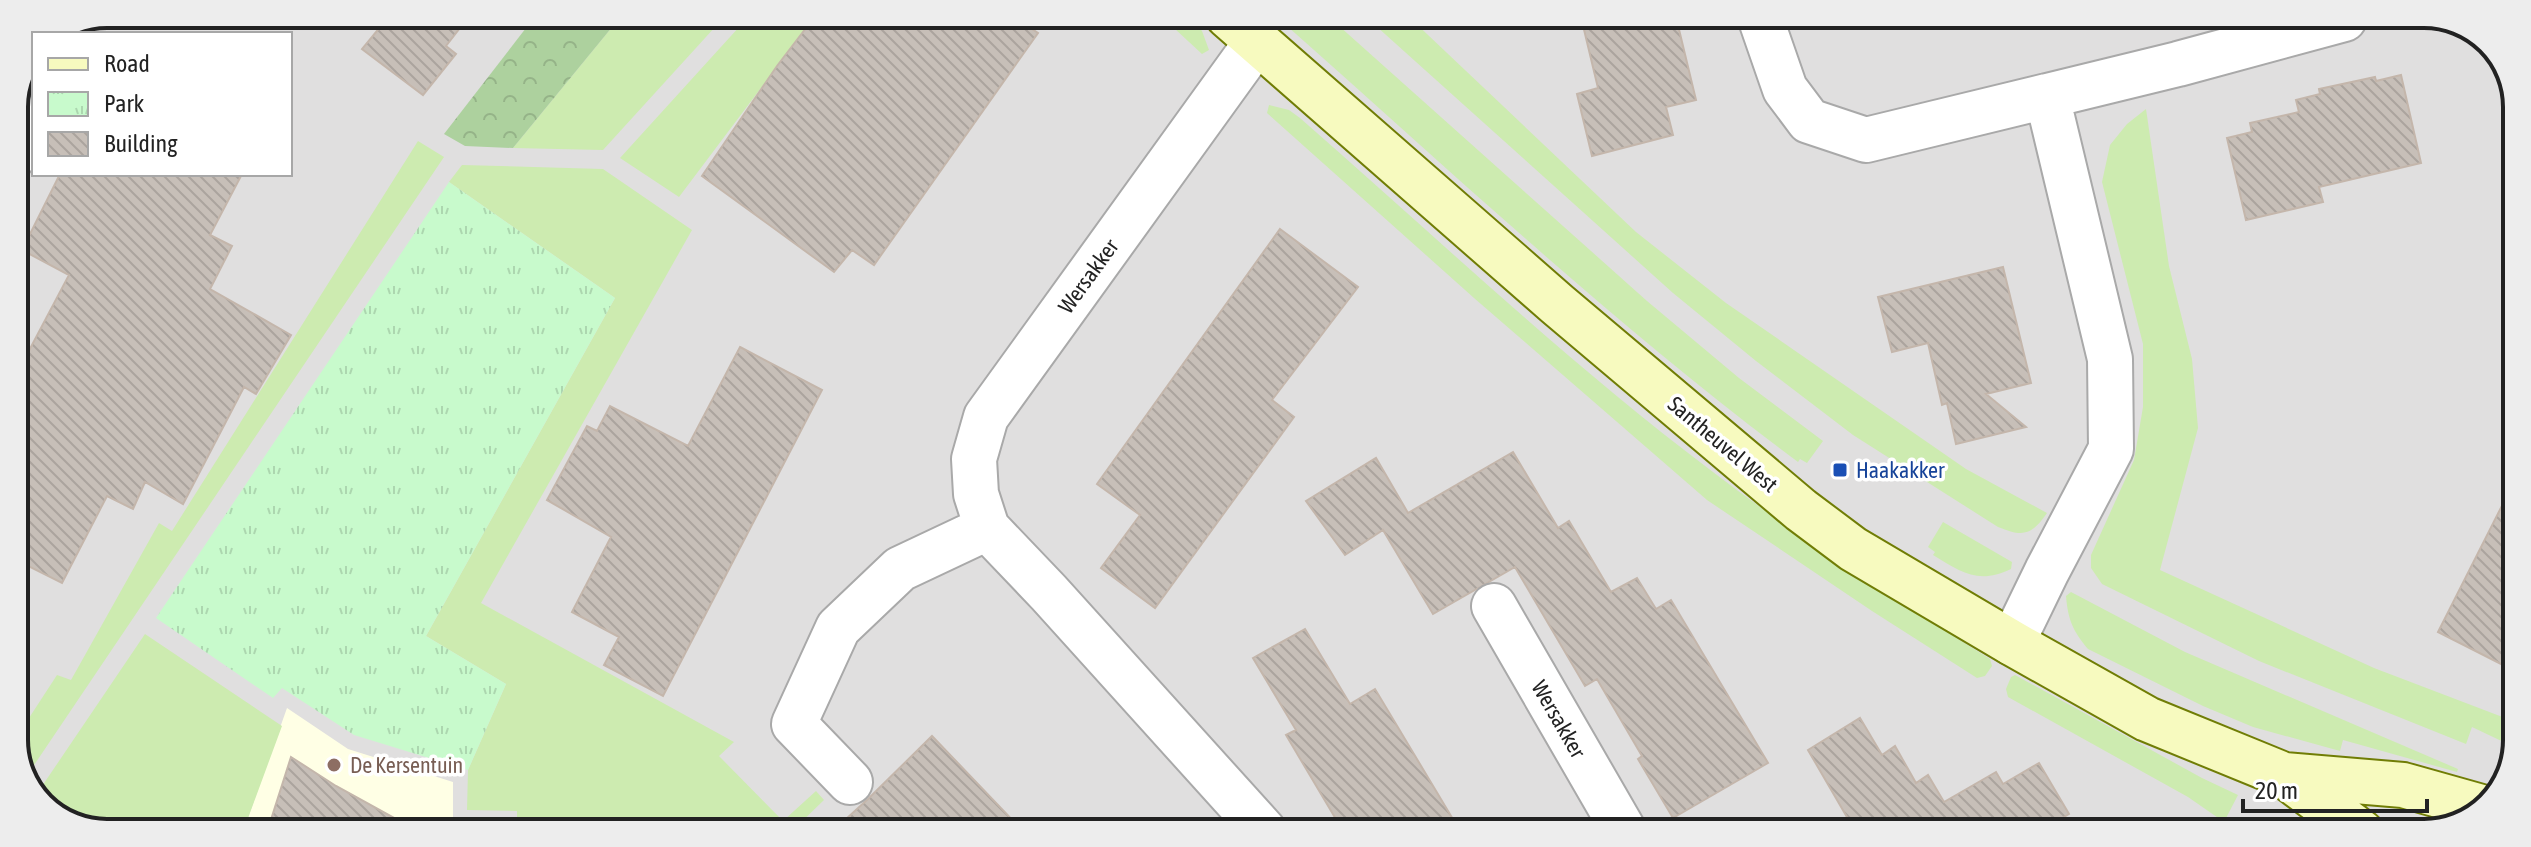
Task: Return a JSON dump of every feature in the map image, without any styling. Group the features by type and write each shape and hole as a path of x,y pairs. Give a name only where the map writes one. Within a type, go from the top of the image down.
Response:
{"street":[{"path":"1764,28 1785,89 1809,121 1866,140 2178,64 2311,28"},
{"name":"Wersakker","path":"1242,30 986,417 974,459 976,494 987,528 1253,819"},
{"name":"Santheuvel West","path":"1242,30 1557,304 1801,510 1853,549 2147,719 2284,775 2343,819"},
{"path":"2012,643 2111,449 2110,359 2047,96"},
{"path":"850,782 794,724 838,628 900,569 987,528"},
{"name":"Wersakker","path":"1494,606 1617,819"},
{"name":"Santheuvel West","path":"2284,775 2403,785 2470,804"}],"shaded area":[{"path":"107,28 2424,28 2449,32 2468,41 2487,59 2497,77 2503,102 2503,740 2499,765 2487,788 2468,806 2449,815 2424,819 107,819 82,815 59,803 44,788 34,770 28,745 28,107 32,84 32,176 292,176 292,32 84,32"},
{"name":"De Kersentuin","path":"287,708 348,749 453,782 453,819 248,819"}],"green space":[{"path":"526,28 611,28 513,148 465,146 444,134"},
{"path":"611,28 714,28 603,150 513,148"},
{"path":"738,28 806,28 679,197 620,158"},
{"path":"1174,28 1199,28 1209,50 1202,54"},
{"path":"1289,28 1341,28 1647,301 1739,378 1823,441 1807,463 1800,459 1798,462 1731,411 1538,250"},
{"path":"1378,28 1421,28 1636,232 1726,303 1966,469 2047,513 2026,532 1998,527 1853,435 1673,293"},
{"path":"1269,105 1289,110 1300,118 1552,342 1709,469 1847,567 1990,659 1992,666 1985,676 1977,678 1707,500 1267,113"},
{"path":"2146,109 2169,266 2192,359 2198,428 2160,570 2374,668 2503,717 2503,742 2472,727 2466,744 2259,661 2102,584 2091,568 2091,555 2134,460 2143,407 2143,344 2102,182 2110,145 2127,124"},
{"path":"418,141 444,157 33,767 28,745 28,720 57,675 71,680 159,523 172,531"},
{"path":"462,165 603,169 692,230 481,603 734,742 719,756 781,819 517,819 517,811 467,810 468,770 506,684 426,636 615,298 449,182"},
{"path":"449,182 615,298 426,636 506,684 468,770 354,735 282,688 273,698 156,618"},
{"path":"1943,522 2012,562 2011,569 1979,576 1961,571 1933,555 1935,552 1928,547"},
{"path":"2071,592 2185,652 2458,769 2457,772 2343,740 2340,751 2253,727 2203,706 2088,649 2070,619 2066,596"},
{"path":"145,634 282,726 248,819 92,817 59,803 43,785"},
{"path":"2015,675 2238,795 2226,819 2220,819 2188,797 2008,697 2006,689"},
{"path":"816,791 824,800 804,819 785,819"}],"building":[{"path":"379,28 460,28 446,46 456,54 423,95 362,49"},
{"path":"806,28 1031,28 1038,33 874,265 852,250 834,272 702,176"},
{"path":"1584,28 1679,28 1696,100 1666,107 1673,135 1592,156 1577,94 1598,88"},
{"path":"2401,75 2421,163 2319,187 2323,202 2246,220 2227,138 2252,132 2250,123 2299,112 2296,100 2320,94 2319,89 2375,77 2376,81"},
{"path":"59,176 241,176 210,235 232,246 210,289 291,335 256,394 244,387 183,504 145,482 133,509 107,496 62,583 28,566 28,353 69,275 28,253 28,238"},
{"path":"1280,229 1358,287 1272,400 1294,417 1155,608 1101,568 1140,515 1097,484"},
{"path":"2003,267 2031,383 1986,394 2026,427 1956,444 1947,403 1942,405 1928,343 1892,352 1878,297"},
{"path":"740,347 822,390 663,696 604,665 619,637 572,612 611,537 547,500 587,426 597,431 610,406 688,446"},
{"path":"1513,452 1558,528 1569,521 1611,592 1637,578 1656,609 1671,600 1768,763 1673,818 1638,759 1642,756 1597,679 1585,686 1515,567 1433,614 1383,530 1345,555 1306,501 1376,458 1408,513"},
{"path":"2503,504 2503,665 2438,632"},
{"path":"1305,629 1350,704 1375,689 1453,819 1336,819 1286,735 1296,730 1253,658"},
{"path":"1860,718 1882,755 1895,746 1916,783 1928,775 1944,802 1996,772 2003,784 2039,763 2069,814 2061,819 1848,819 1808,750"},
{"path":"932,736 1011,819 846,819"},
{"path":"291,757 396,819 271,819"}],"place":[{"name":"Haakakker","path":"1840,470"},
{"name":"De Kersentuin","path":"334,765"}]}
